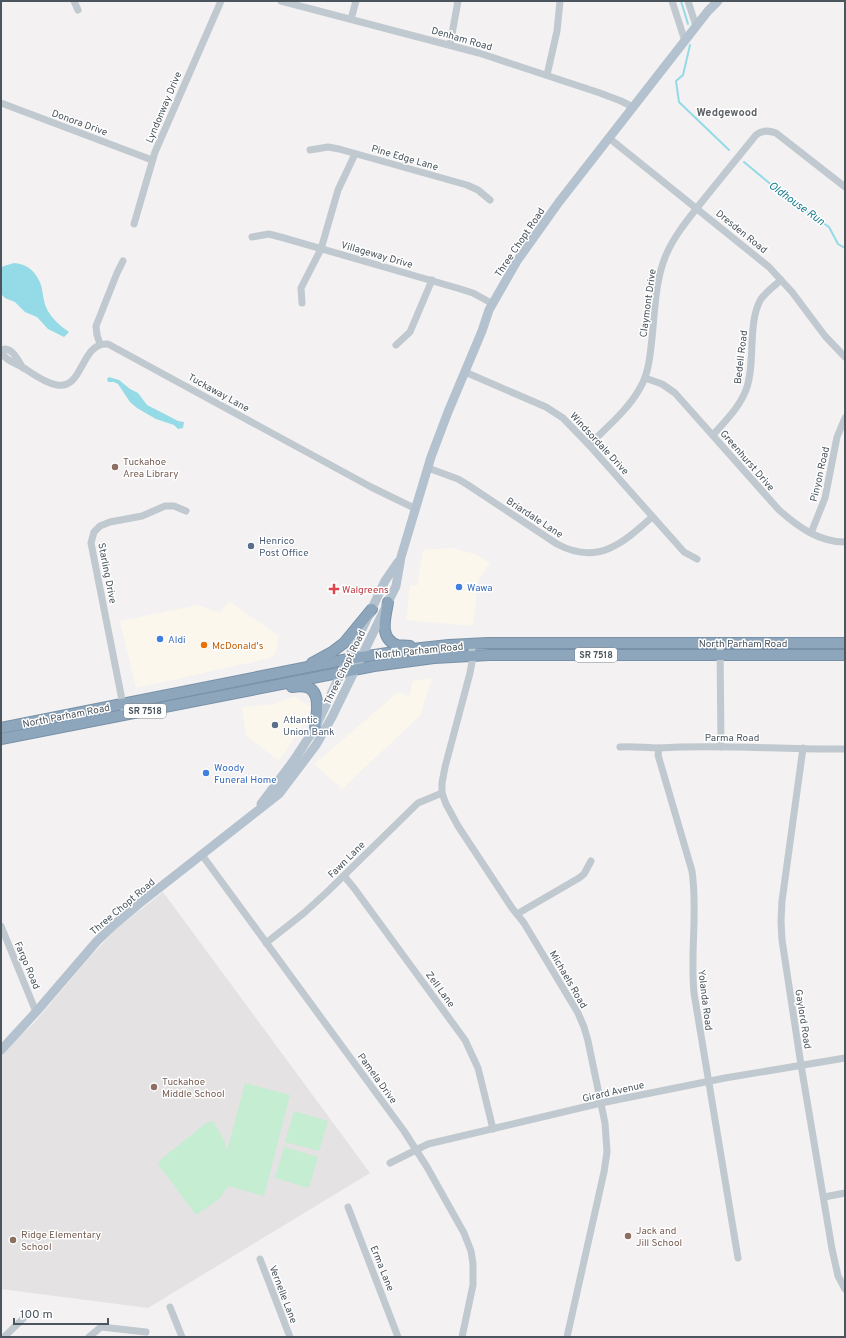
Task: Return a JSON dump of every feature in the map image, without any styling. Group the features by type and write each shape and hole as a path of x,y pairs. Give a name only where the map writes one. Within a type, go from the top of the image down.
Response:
{"highway":[{"path":"388,602 384,627 390,640 396,644 421,648"},
{"path":"303,668 332,652 344,643 372,609"},
{"name":"North Parham Road","path":"1,728 362,656 421,648 472,644 845,643"},
{"name":"North Parham Road","path":"1,739 342,672 410,661 472,656 845,655"},
{"path":"250,690 271,692 300,686 307,688 313,693 317,702 318,708 314,728"}],"main road":[{"name":"Three Chopt Road","path":"1,1050 114,924 279,794 308,757 328,726 396,586 401,557 428,468 448,412 493,304 517,261 558,204 696,26 718,1"},
{"name":"Three Chopt Road","path":"256,811 294,760 314,728 385,581 401,557"}],"street":[{"path":"74,1 78,10"},
{"name":"Lyndonway Drive","path":"134,224 152,160 221,1"},
{"name":"Denham Road","path":"281,1 450,45 547,75 600,93 633,107"},
{"path":"351,19 356,1"},
{"path":"450,45 458,1"},
{"path":"547,75 557,31 560,1"},
{"path":"672,1 685,41"},
{"path":"688,1 696,26"},
{"name":"Donora Drive","path":"1,103 152,160"},
{"name":"Claymont Drive","path":"589,445 620,415 640,388 645,378 648,370 661,271 669,248 678,233 697,208 756,135 764,130 776,133 845,187"},
{"name":"Dresden Road","path":"609,138 763,262 792,292 826,336 845,357"},
{"name":"Pine Edge Lane","path":"310,150 328,147 467,185 478,190 490,200"},
{"path":"302,303 300,288 321,249 338,190 355,154"},
{"name":"Villageway Drive","path":"252,237 269,234 432,280 472,293 493,304"},
{"path":"23,368 50,383 63,385 74,380 88,354 100,344 96,326 123,261"},
{"path":"396,345 410,332 432,280"},
{"name":"Bedell Road","path":"713,435 738,406 744,396 748,382 755,318 758,307 765,294 781,280"},
{"name":"Tuckaway Lane","path":"100,344 112,346 371,487 416,509"},
{"name":"Windsordale Drive","path":"465,372 554,412 571,425 684,552 697,559"},
{"name":"Greenhurst Drive","path":"645,378 662,384 675,393 779,510 795,524 828,540 845,542"},
{"name":"Pinyon Road","path":"811,533 825,498 837,437 845,418"},
{"name":"Briardale Lane","path":"428,468 458,479 557,544 578,551 601,551 616,546 633,534 652,517"},
{"name":"Starling Drive","path":"125,715 90,543 94,532 100,526 110,522 142,516 165,506 174,506 186,511"},
{"path":"720,643 721,747"},
{"name":"Michaels Road","path":"472,644 470,673 445,767 442,793 458,826 537,944 578,1013 588,1041 607,1139 606,1159 567,1337"},
{"name":"Parma Road","path":"620,747 632,746 659,748 670,746 845,749"},
{"name":"Yolanda Road","path":"659,748 658,756 692,871 695,898 692,976 738,1258"},
{"name":"Gaylord Road","path":"803,748 782,901 781,921 785,965 834,1261 838,1276 845,1290"},
{"name":"Fawn Lane","path":"266,943 304,913 418,803 442,793"},
{"name":"Pamela Drive","path":"202,855 404,1131 464,1233 471,1251 473,1264 473,1285 462,1337"},
{"path":"517,914 579,878 584,874 591,861"},
{"name":"Zell Lane","path":"344,876 465,1040 478,1068 493,1129"},
{"name":"Fargo Road","path":"1,926 36,1012"},
{"name":"Girard Avenue","path":"390,1163 428,1144 601,1104 708,1081 845,1058"},
{"path":"824,1197 845,1193"},
{"name":"Erma Lane","path":"348,1207 398,1337"},
{"name":"Vernelle Lane","path":"260,1259 290,1337"},
{"path":"170,1307 182,1337"},
{"path":"4,1337 29,1313"},
{"path":"89,1337 101,1327 146,1332"}],"shaded area":[{"path":"452,548 475,554 490,563 478,581 473,626 406,620 410,585 417,586 423,550"},
{"path":"229,601 279,636 276,652 270,658 136,688 120,621 198,605 220,613"},
{"path":"432,678 420,716 342,789 314,764 398,692 409,696 413,681"},
{"path":"294,696 312,708 279,761 246,736 242,707 274,704"},
{"name":"Tuckahoe Middle School","path":"163,892 370,1173 148,1308 1,1289 1,1052 33,1024 88,959 117,928"}],"green space":[{"path":"245,1083 290,1095 264,1196 228,1186 220,1198 196,1215 158,1163 206,1123 213,1121 224,1140 227,1151"},
{"path":"294,1111 328,1121 319,1151 285,1142"},
{"path":"284,1147 318,1157 309,1188 275,1178"}],"water":[{"path":"14,263 27,267 37,276 48,311 62,327 69,332 64,337 48,329 37,317 25,312 15,302 5,298 1,294 1,267"},
{"path":"109,377 119,380 130,389 138,393 147,405 178,421 184,422 183,428 178,429 174,425 156,419 137,408 130,402 118,384 108,382 107,379"}],"waterway":[{"name":"Oldhouse Run","path":"681,1 688,24"},
{"name":"Oldhouse Run","path":"690,45 683,75 676,81 679,102 729,150"},
{"name":"Oldhouse Run","path":"744,162 786,197 829,227 838,244 845,248"}],"place":[{"name":"Tuckahoe Area Library","path":"115,467"},
{"name":"Henrico Post Office","path":"251,546"},
{"name":"Wawa","path":"459,587"},
{"name":"Walgreens","path":"334,589"},
{"name":"Aldi","path":"160,639"},
{"name":"McDonald's","path":"204,645"},
{"name":"Atlantic Union Bank","path":"275,725"},
{"name":"Woody Funeral Home","path":"206,773"},
{"name":"Tuckahoe Middle School","path":"154,1087"},
{"name":"Jack and Jill School","path":"628,1236"},
{"name":"Ridge Elementary School","path":"13,1240"}],"district":[{"name":"Wedgewood","path":"727,112"}]}
